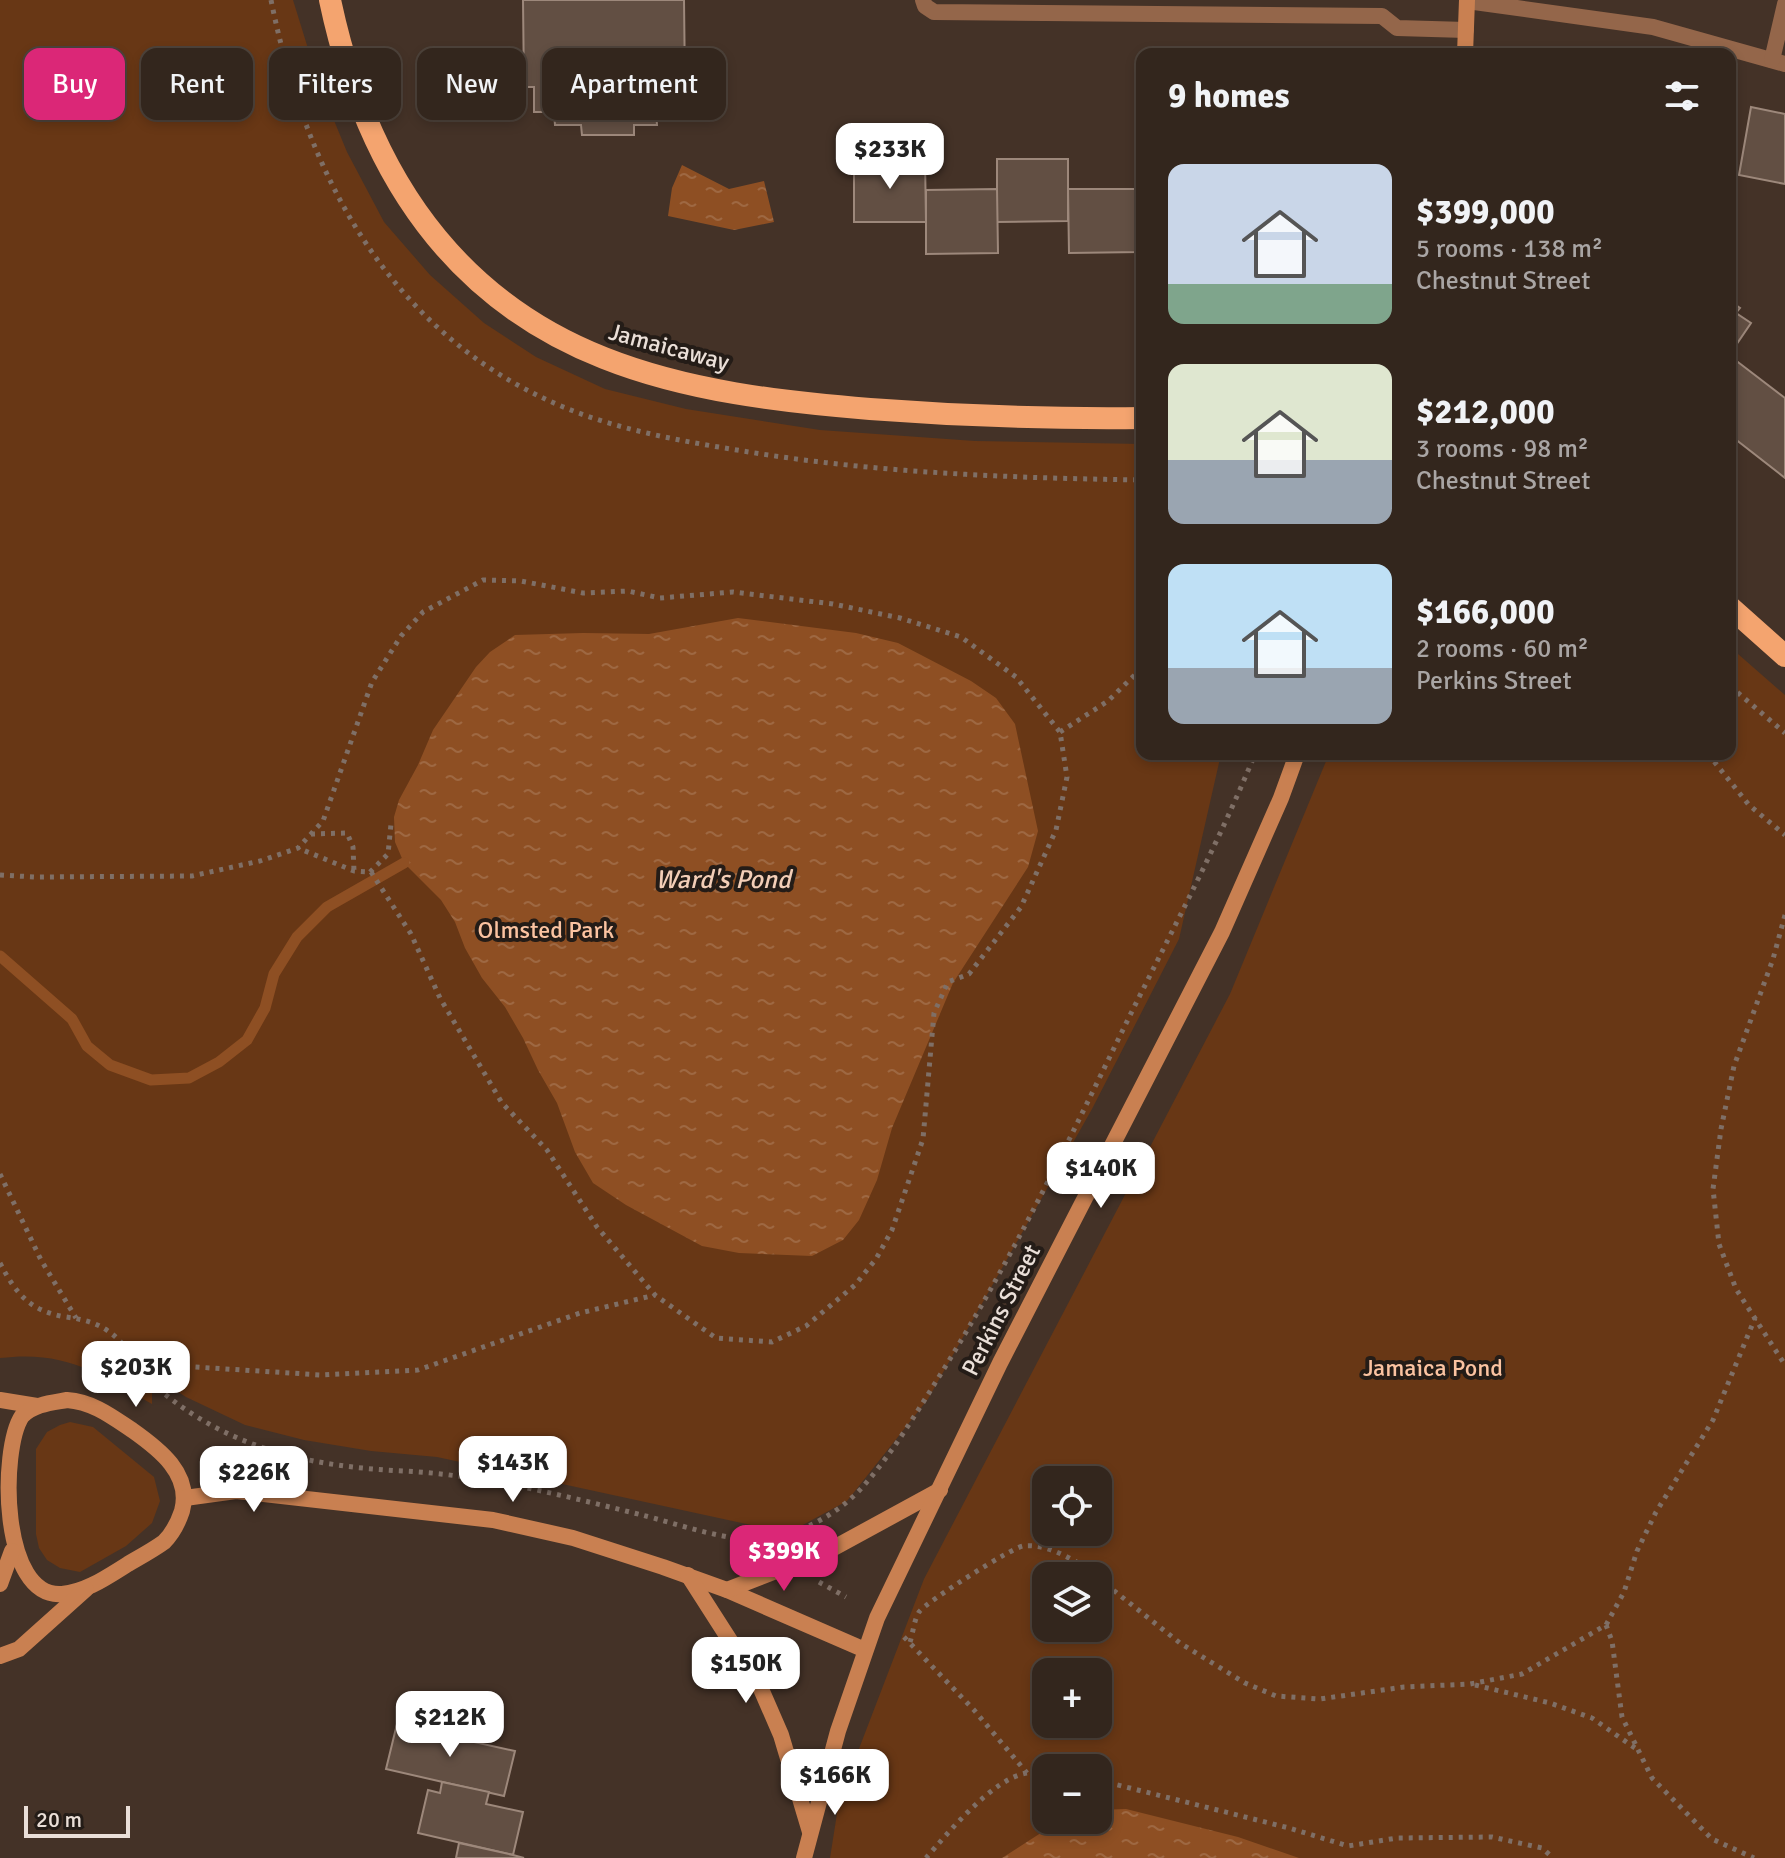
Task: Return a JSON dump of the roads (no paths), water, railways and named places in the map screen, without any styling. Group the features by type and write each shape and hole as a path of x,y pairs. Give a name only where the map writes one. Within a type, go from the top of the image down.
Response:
{"highway":[{"name":"Jamaicaway","path":"330,0 349,75 368,127 388,169 414,211 455,258 489,290 534,323 577,346 650,374 782,400 965,416 1136,418"},
{"path":"1736,612 1785,656"}],"main road":[{"path":"1465,48 1467,1"},
{"name":"Perkins Street","path":"804,1858 838,1731 877,1618 1000,1363 1222,932 1295,760"},
{"path":"0,1400 37,1406 67,1400 79,1401 103,1411 164,1457 179,1473 185,1498 178,1525 165,1541 87,1588 19,1649 0,1656"},
{"path":"37,1406 16,1421 3,1453 1,1487 12,1551 21,1571 38,1587 59,1594 87,1588"},
{"path":"727,1590 830,1550 940,1490"},
{"path":"185,1498 236,1491 493,1520 573,1538 688,1575 865,1650"},
{"path":"0,1584 12,1551"},
{"path":"688,1575 767,1702 781,1735 811,1832"}],"street":[{"path":"923,0 925,6 934,12 1382,16 1397,28 1466,30"},
{"path":"1467,1 1653,27 1728,48"},
{"path":"1736,50 1778,62 1785,4"}],"water":[{"path":"682,165 729,189 764,181 774,222 734,230 668,216 672,188"},
{"name":"Ward's Pond","path":"738,618 856,633 898,643 971,681 996,698 1015,724 1038,831 1028,867 953,983 892,1128 877,1180 859,1220 843,1240 812,1256 739,1253 702,1246 626,1205 593,1183 575,1152 557,1103 505,1007 482,978 441,900 404,863 395,842 394,817 399,800 433,730 476,667 490,652 515,635 649,634"},
{"path":"1126,1809 1238,1837 1299,1858 1002,1858 1039,1834 1112,1834 1112,1810"}],"waterway":[{"path":"0,956 72,1019 87,1046 110,1065 151,1080 189,1078 219,1062 247,1040 265,1008 274,974 297,937 327,907 404,863"}],"park label":[{"name":"Olmsted Park","path":"546,930"},
{"name":"Jamaica Pond","path":"1433,1368"}]}
